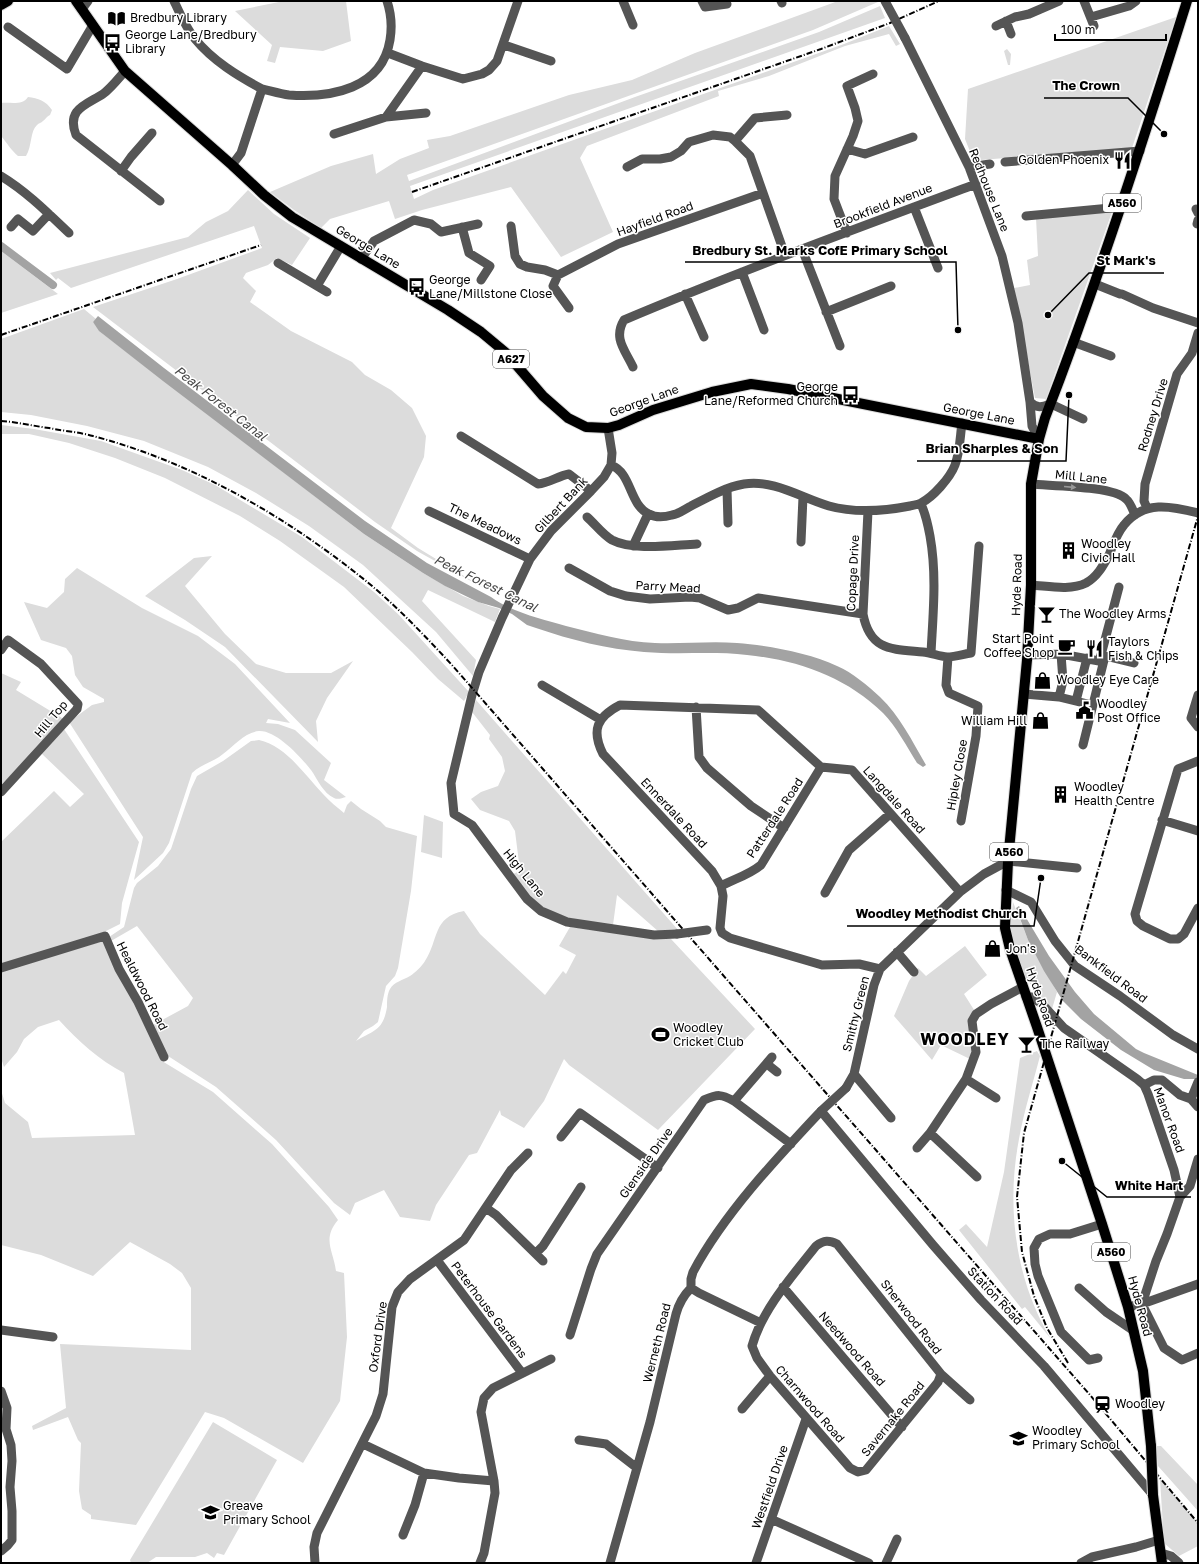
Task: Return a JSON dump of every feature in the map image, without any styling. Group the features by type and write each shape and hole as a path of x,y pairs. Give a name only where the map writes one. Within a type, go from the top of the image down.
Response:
{"main road":[{"path":"1,4 8,1"},
{"name":"A560","path":"1051,404 1095,284 1140,151 1187,1"},
{"name":"George Lane","path":"79,5 125,71 264,195 292,217 448,310 481,332 505,352 543,396 568,418 586,427 608,428 619,425 653,410 712,392 751,384 788,389 1039,439"},
{"name":"Hyde Road","path":"1051,404 1039,439 1031,484 1031,585 1027,655 1008,861 1005,928 1010,949 1102,1224 1134,1331 1143,1371 1151,1446 1153,1495 1162,1558"}],"street":[{"path":"79,5 88,1"},
{"path":"174,1 195,39 211,56 235,74 262,89 287,95 335,93 358,85 376,70 388,52 392,30 387,1"},
{"path":"388,52 422,66 463,79 482,74 489,70 497,62 518,1"},
{"path":"623,1 633,25"},
{"path":"702,1 705,7 727,4"},
{"name":"Redhouse Lane","path":"885,1 969,167 1002,256 1018,323 1030,402 1032,426 1039,439"},
{"path":"996,26 1015,17 1029,14 1059,1"},
{"path":"1084,1 1094,26"},
{"path":"1091,17 1129,6 1136,1"},
{"path":"1006,21 1011,34"},
{"path":"8,27 67,69 93,25"},
{"path":"504,45 551,61"},
{"path":"386,117 422,66"},
{"path":"125,71 104,93 78,109 74,118 73,127 76,135 160,201"},
{"path":"847,233 834,199 835,176 858,121 856,108 847,86 873,74"},
{"path":"232,165 241,152 262,89"},
{"path":"334,134 386,117 426,113"},
{"path":"735,141 755,118 787,115"},
{"path":"121,171 130,157 152,133"},
{"path":"627,166 642,159 672,157 681,151 689,142 713,135 730,138 750,156 786,255"},
{"path":"847,149 865,154 913,137"},
{"path":"1005,162 1140,151"},
{"path":"969,167 990,164"},
{"path":"1,176 49,214 69,233"},
{"name":"Brookfield Avenue","path":"633,367 618,337 619,327 624,320 685,294 976,184"},
{"name":"Hayfield Road","path":"558,275 618,244 763,193"},
{"path":"914,207 938,268"},
{"path":"1026,216 1121,207"},
{"path":"11,226 18,219 33,231 49,214"},
{"path":"361,259 374,241 414,220 431,224 441,232 478,224"},
{"path":"511,226 515,256 520,264 558,275 553,286 546,293"},
{"path":"462,227 469,253 490,266 481,280"},
{"path":"317,286 341,246"},
{"path":"802,249 840,346"},
{"path":"278,263 328,292"},
{"path":"742,272 764,330"},
{"path":"1095,284 1153,308 1198,323"},
{"path":"553,286 569,308"},
{"path":"826,312 891,286"},
{"path":"685,294 704,337"},
{"name":"Rodney Drive","path":"1147,508 1144,501 1144,484 1177,374 1192,353 1198,333"},
{"path":"1073,342 1111,356"},
{"path":"1030,402 1040,408 1051,404 1083,419"},
{"path":"608,428 612,453 611,465 616,467 623,475 638,506 648,514 660,517 673,515 727,489 745,483 764,484 785,489 830,506 868,511 894,509 921,504 936,493 955,466 959,450 962,423"},
{"path":"461,436 538,484 545,483 560,475 568,474 591,491"},
{"name":"Gilbert Bank","path":"502,618 530,559 551,531 604,477 611,465"},
{"name":"Mill Lane","path":"1031,484 1104,490 1118,493 1127,499"},
{"path":"727,489 728,523"},
{"path":"1135,515 1127,499 1140,495 1144,491"},
{"path":"801,542 803,497"},
{"path":"921,504 926,514 933,556 935,589 931,653"},
{"path":"1031,585 1073,587 1085,583 1095,576 1102,567 1124,524 1147,508 1160,506 1180,508 1198,513"},
{"name":"The Meadows","path":"429,511 530,559"},
{"name":"Copage Drive","path":"868,511 863,614 865,627 869,635 888,649 931,653 948,657 972,653 979,546"},
{"path":"633,546 648,514"},
{"path":"587,517 610,539 620,544 633,546 697,544"},
{"name":"Parry Mead","path":"569,568 610,591 626,596 650,599 700,598 728,610 738,608 758,598 863,614"},
{"path":"1083,745 1119,587"},
{"name":"High Lane","path":"502,618 479,672 472,695 451,783 454,814 472,825 527,899 541,911 567,922 654,935 677,934 720,928"},
{"name":"Hill Top","path":"1,650 8,640 42,664 78,704 77,709 1,792"},
{"path":"1059,697 1063,681 1061,654"},
{"path":"1027,655 1061,654 1099,661 1103,656"},
{"path":"1103,656 1134,664"},
{"name":"Hipley Close","path":"948,657 946,685 949,693 978,706 976,736 961,821"},
{"path":"1076,701 1088,658"},
{"path":"542,685 601,720 608,711 620,705 758,710 821,767"},
{"path":"1024,694 1059,697 1092,705"},
{"path":"1198,695 1191,718 1198,727"},
{"path":"696,708 699,757 707,768 751,806 784,828"},
{"name":"Ennerdale Road","path":"601,720 597,728 598,743 603,754 712,871 721,886 723,896 720,928"},
{"path":"1198,761 1178,769 1135,914 1137,921 1143,926 1170,939 1178,939 1184,934 1198,908"},
{"name":"Langdale Road","path":"821,767 852,770 960,892"},
{"name":"Patterdale Road","path":"721,886 754,871 760,865 821,767"},
{"path":"825,893 849,850 890,814"},
{"path":"1162,820 1198,831"},
{"path":"1008,861 1077,868"},
{"name":"Smithy Green","path":"846,1088 854,1074 874,985 880,969 960,892 984,874 1008,861"},
{"name":"Bankfield Road","path":"1006,890 1030,902 1055,942 1075,966 1120,996 1173,1035 1198,1049"},
{"path":"720,928 722,933 730,938 822,965 859,964 880,969"},
{"name":"Healdwood Road","path":"1,968 105,936 119,969 138,1002 164,1057"},
{"path":"897,952 914,972"},
{"path":"917,1148 930,1133 966,1079 976,1052 972,1021 976,1014 1023,987"},
{"name":"Manor Road","path":"1026,997 1032,997 1042,1004 1064,1028 1144,1085 1174,1170 1180,1197"},
{"path":"734,1101 770,1060 777,1072"},
{"path":"854,1074 891,1118"},
{"path":"966,1079 996,1098"},
{"path":"1144,1085 1154,1080 1162,1080 1180,1095 1191,1099 1198,1107"},
{"path":"1191,1099 1198,1082"},
{"name":"Werneth Road","path":"610,1563 650,1422 679,1303 691,1288 693,1272 713,1239 731,1215 791,1144 821,1111 846,1088"},
{"name":"Glenside Drive","path":"570,1335 597,1254 704,1100 716,1094 725,1096 734,1101 791,1144"},
{"name":"Station Road","path":"821,1111 933,1245 981,1300 1044,1366 1153,1495"},
{"path":"561,1137 580,1113 658,1168"},
{"path":"930,1133 977,1177"},
{"name":"Oxford Drive","path":"315,1563 314,1547 317,1533 363,1444 376,1416 383,1394 392,1307 398,1292 410,1279 464,1240 511,1170 528,1153"},
{"path":"1198,1159 1190,1186 1180,1197 1142,1304 1164,1348 1182,1360 1198,1353"},
{"path":"536,1253 543,1246 581,1187"},
{"path":"486,1208 496,1215 543,1261"},
{"path":"1098,1358 1088,1360 1062,1332 1038,1276 1035,1264 1034,1248 1039,1239 1050,1234 1070,1234 1102,1224"},
{"name":"Sherwood Road","path":"783,1287 816,1246 822,1242 830,1240 838,1244 940,1374 970,1400"},
{"name":"Peterhouse Gardens","path":"437,1260 522,1373"},
{"path":"1128,1307 1142,1304 1198,1284"},
{"path":"691,1288 761,1323 783,1287"},
{"name":"Needwood Road","path":"783,1287 902,1427"},
{"path":"1080,1288 1106,1312 1134,1331"},
{"name":"Charnwood Road","path":"761,1323 752,1346 757,1358 806,1419 850,1468 858,1472"},
{"path":"1,1330 53,1337"},
{"path":"480,1563 484,1553 495,1493 482,1412 484,1398 493,1388 551,1360"},
{"name":"Savernake Road","path":"858,1472 866,1470 902,1427 938,1382 940,1374"},
{"path":"742,1409 770,1376"},
{"path":"1,1391 7,1408 6,1430 11,1446 12,1461 10,1487 12,1540 1,1551"},
{"name":"Westfield Drive","path":"756,1563 806,1419"},
{"path":"579,1440 606,1444 637,1468"},
{"path":"363,1444 424,1473 494,1481"},
{"path":"403,1535 415,1505 424,1473"},
{"path":"771,1519 868,1563"},
{"path":"886,1563 897,1539"},
{"path":"1081,1563 1092,1556 1136,1547 1159,1540"},
{"path":"1162,1558 1171,1556 1179,1563"}],"shaded area":[{"path":"284,1 346,1 351,41 323,51 280,47 275,63 267,61 272,45 235,11"},
{"path":"838,1 878,2 813,30 407,175 409,181 635,97 819,32 880,6 885,18 410,186 414,199 433,190 844,44 889,26 900,44 896,46 889,34 845,46 769,76 718,91 719,96 587,146 580,158 613,232 561,257 511,187 422,210 395,219 389,201 330,219 321,228 270,192 331,166 373,154 376,174 400,159 429,148 427,140 450,136 569,95 632,80 695,53"},
{"path":"1176,17 1132,148 981,160 973,159 965,139 968,89"},
{"path":"1007,49 1011,54 1010,65 1008,65 1004,51"},
{"path":"28,97 42,100 52,110 50,115 38,124 33,131 26,156 18,156 1,136 1,103 19,103 26,100"},
{"path":"248,190 274,214 310,238 292,265 277,258 268,265 246,273 243,278 256,291 250,302 291,331 352,362 365,375 391,390 412,408 426,436 424,457 391,528 418,548 487,590 417,551 375,522 93,307 177,279 262,248 254,226 71,288 58,278 56,280 50,273 188,237 206,222 228,211"},
{"path":"1112,212 1046,399 1035,398 1014,288 1030,285 1027,260 1038,256 1036,218"},
{"path":"1,251 58,294 1,313"},
{"path":"84,309 96,319 93,322 103,334 364,534 423,573 463,596 500,609 495,622 428,590 422,601 476,660 473,676 436,632 363,565 309,526 256,493 208,467 144,441 87,426 31,415 1,412 1,339"},
{"path":"98,316 365,521 427,563 508,607 537,618 621,639 655,643 717,642 749,644 788,650 826,661 854,676 870,688 887,704 905,729 926,765 923,767 917,763 892,724 869,700 853,689 820,672 785,661 766,657 722,653 644,652 616,649 589,643 527,625 512,614 499,608 478,602 445,586 364,534 163,381 99,331 93,322"},
{"path":"1,425 34,429 101,441 182,470 215,485 302,537 374,592 399,615 469,692 464,701 438,679 344,587 280,541 240,516 165,478 115,458 69,443 29,434 1,434"},
{"path":"212,556 185,586 225,634 256,664 286,673 331,673 353,661 327,698 316,721 318,742 225,647 185,620 145,596 194,558"},
{"path":"77,568 142,608 198,636 235,664 290,723 268,719 266,723 278,724 295,730 331,763 324,780 346,797 336,799 330,796 321,786 307,765 288,745 280,739 266,732 254,732 244,737 219,757 199,767 192,773 169,843 163,853 134,880 143,837 69,722 92,705 104,702 104,699 83,687 75,675 72,656 66,648 41,640 24,602 47,608 64,592 65,579"},
{"path":"1,673 21,682 16,690 62,718 62,722 1,785"},
{"path":"476,700 679,931 659,932 617,895 613,925 579,920 556,914 545,909 527,894 513,874 520,871 515,831 509,821 480,810 471,799 481,792 498,786 505,771 502,757 489,739 490,735 472,712"},
{"path":"64,729 139,842 122,903 120,924 100,934 1,964 1,842 54,791 70,807 84,794 41,753"},
{"path":"259,740 269,743 286,754 325,797 344,813 347,805 351,801 380,821 386,827 417,836 411,891 398,968 395,976 386,986 378,1022 364,1031 356,1041 373,1032 383,1021 390,989 396,983 412,975 422,965 429,953 441,924 446,918 464,911 480,934 545,995 563,971 566,974 576,955 559,946 570,927 671,939 755,1029 658,1130 569,1065 564,1059 544,1101 524,1128 501,1115 500,1110 477,1153 469,1155 436,1205 430,1221 400,1217 384,1190 355,1203 350,1215 334,1203 276,1140 216,1087 168,1056 151,1026 188,1006 193,998 137,926 111,941 109,937 124,927 134,888 137,883 158,866 171,849 191,789 197,776 223,761 251,741"},
{"path":"424,815 443,822 442,858 421,852"},
{"path":"1013,902 1028,940 1057,992 1052,1009 1026,979 1020,968 1010,932"},
{"path":"1019,906 1049,956 1075,992 1094,1014 1136,1049 1198,1075 1198,1079 1184,1079 1154,1070 1121,1050 1081,1019 1063,1001 1044,971 1028,940 1016,908"},
{"path":"103,941 162,1061 213,1092 272,1144 329,1207 338,1220 331,1233 331,1251 336,1271 344,1273 347,1337 340,1401 303,1463 224,1418 205,1412 136,1525 91,1519 91,1515 82,1509 79,1491 81,1443 78,1440 68,1417 33,1430 32,1426 66,1408 60,1344 191,1350 191,1288 182,1273 170,1264 130,1242 93,1276 41,1255 1,1245 1,1090 5,1103 28,1122 32,1138 135,1135 124,1073 89,1050 59,1020 38,1027 24,1039 17,1052 4,1067 1,1058 1,971"},
{"path":"965,946 987,975 964,994 976,1013 972,1060 941,1045 932,1060 894,1016 909,981 918,968 926,976"},
{"path":"1037,1051 1040,1056 1023,1118 1015,1164 1013,1190 1014,1216 1017,1242 1029,1292 1051,1339 1025,1307 1022,1309 959,1230 966,1224 987,1247 1004,1172 1020,1058"},
{"name":"Greave Primary School","path":"213,1422 277,1460 224,1555 217,1553 214,1558 207,1553 195,1557 156,1557 147,1563 131,1563 130,1560"},
{"path":"1156,1446 1161,1446 1198,1485 1198,1511 1158,1466"},
{"path":"1160,1479 1198,1523 1198,1546 1179,1556 1164,1543"}],"waterway":[{"name":"Peak Forest Canal","path":"1,246 53,285"}],"railway":[{"path":"412,192 821,49 890,23 939,1"},
{"path":"1,335 261,245"},
{"path":"1,421 93,436 165,460 200,475 300,532 361,577 397,608 452,665 1090,1395 1198,1523"},
{"path":"1068,1363 1047,1328 1034,1296 1022,1252 1017,1197 1024,1133 1198,516"}],"place":[{"name":"Bredbury Library","path":"117,18"},
{"name":"George Lane/Bredbury Library","path":"112,42"},
{"name":"The Crown","path":"1164,134"},
{"name":"Golden Phoenix","path":"1122,160"},
{"name":"George Lane/Millstone Close","path":"416,287"},
{"name":"St Mark's","path":"1048,315"},
{"name":"Bredbury St. Marks CofE Primary School","path":"958,330"},
{"name":"George Lane/Reformed Church","path":"851,394"},
{"name":"Brian Sharples & Son","path":"1069,395"},
{"name":"Woodley Civic Hall","path":"1068,551"},
{"name":"The Woodley Arms","path":"1046,614"},
{"name":"Start Point Coffee Shop","path":"1067,646"},
{"name":"Taylors Fish & Chips","path":"1095,649"},
{"name":"Woodley Eye Care","path":"1043,680"},
{"name":"Woodley Post Office","path":"1084,711"},
{"name":"William Hill","path":"1040,721"},
{"name":"Woodley Health Centre","path":"1061,794"},
{"name":"Woodley Methodist Church","path":"1041,878"},
{"name":"Jon's","path":"993,949"},
{"name":"Woodley Cricket Club","path":"660,1035"},
{"name":"The Railway","path":"1027,1044"},
{"name":"White Hart","path":"1062,1161"},
{"name":"Woodley","path":"1102,1404"},
{"name":"Woodley Primary School","path":"1019,1438"},
{"name":"Greave Primary School","path":"210,1513"}],"district":[{"name":"WOODLEY","path":"965,1039"}]}
